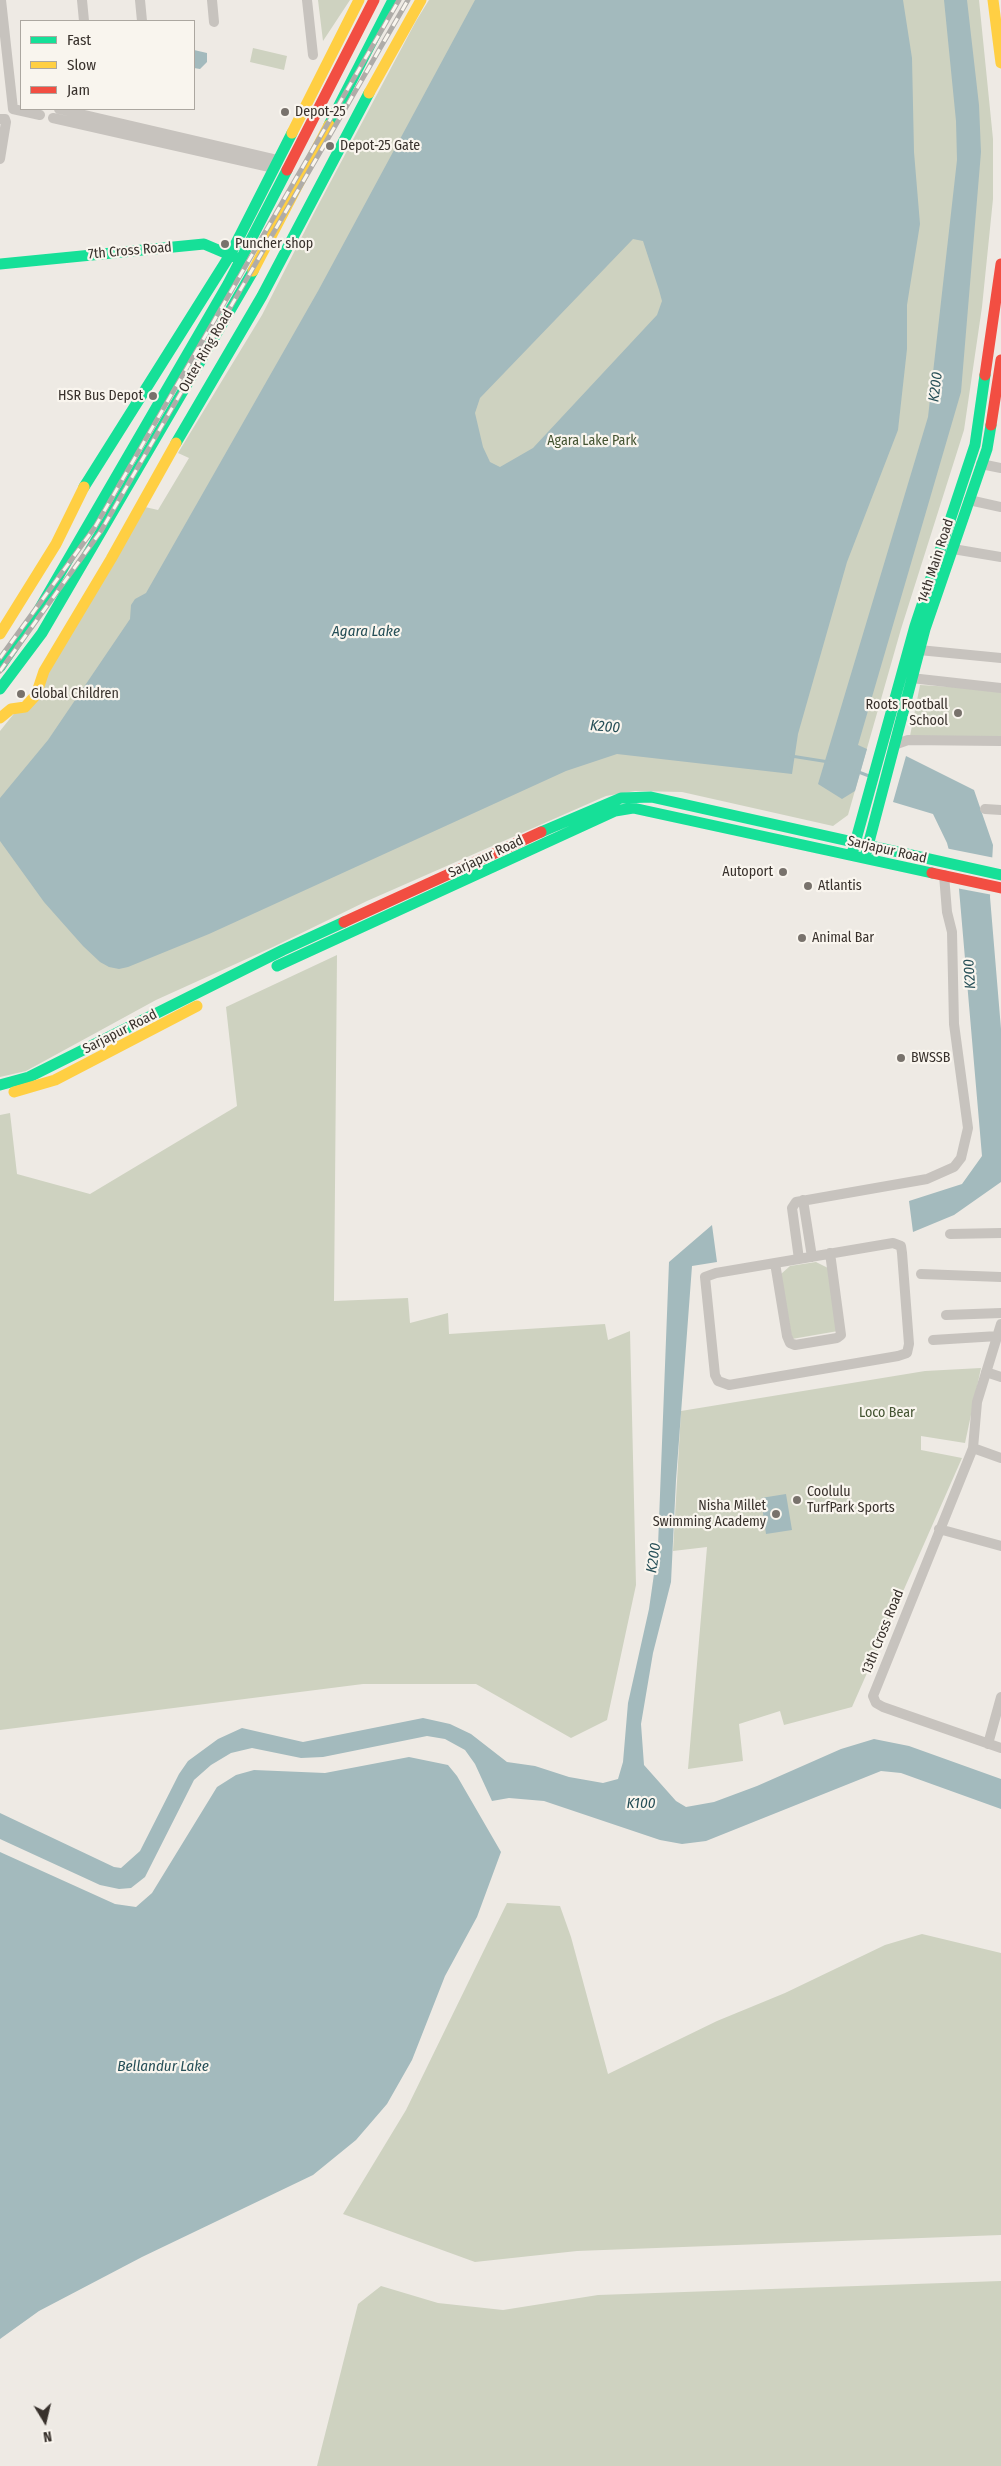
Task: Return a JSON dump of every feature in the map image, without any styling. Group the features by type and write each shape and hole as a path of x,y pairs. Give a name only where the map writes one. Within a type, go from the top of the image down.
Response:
{"main road":[{"path":"0,634 56,544 92,472 235,257 276,164 359,0"},
{"name":"Outer Ring Road","path":"0,667 37,613 235,257 374,0"},
{"name":"Outer Ring Road","path":"2,682 42,633 256,266 393,0"},
{"path":"0,718 11,709 25,707 36,695 44,671 111,559 124,532 252,310 262,296 375,81 421,0"},
{"path":"993,0 1001,63"},
{"name":"7th Cross Road","path":"0,264 204,244 256,266"},
{"name":"14th Main Road","path":"853,849 915,626 975,445 996,343 1001,264"},
{"name":"14th Main Road","path":"866,852 919,650 981,464 996,425 1001,360"},
{"name":"Sarjapur Road","path":"0,1085 28,1077 608,802 631,796 651,798 947,872 998,887"},
{"name":"Sarjapur Road","path":"947,872 998,874"},
{"name":"Sarjapur Road","path":"0,1096 55,1080 268,970 336,932"}],"street":[{"path":"1,0 13,109 20,110"},
{"path":"82,0 84,20"},
{"path":"140,0 142,20"},
{"path":"212,0 214,22"},
{"path":"307,0 312,55"},
{"path":"21,110 38,112 46,118 57,112 276,164"},
{"path":"0,119 6,122 0,159"},
{"path":"981,464 1001,468"},
{"path":"969,500 1001,507"},
{"path":"953,549 1001,557"},
{"path":"919,650 1001,658"},
{"path":"911,678 1001,688"},
{"path":"893,748 908,740 1001,741"},
{"path":"985,810 1001,810"},
{"path":"799,1258 792,1208 796,1202 927,1179 954,1167 961,1158 968,1128 954,1024 952,932 947,912 947,872"},
{"path":"803,1200 812,1257"},
{"path":"950,1234 1001,1233"},
{"path":"893,1243 901,1246 909,1344 907,1353 888,1358 728,1385 723,1384 715,1375 704,1277 716,1273 812,1257 893,1243"},
{"path":"776,1263 787,1336 790,1343 795,1345 837,1338 841,1335 830,1253"},
{"path":"921,1274 1001,1277"},
{"path":"946,1315 1001,1313"},
{"path":"933,1340 1000,1329"},
{"name":"13th Cross Road","path":"1000,1329 977,1402 973,1448 939,1529 873,1700 883,1707 1001,1748"},
{"path":"986,1372 1001,1377"},
{"path":"973,1448 1001,1458"},
{"path":"939,1529 1001,1546"},
{"path":"988,1744 1001,1698"}],"green space":[{"path":"318,0 350,0 323,41"},
{"name":"Agara Lake","path":"429,0 979,0 993,139 993,199 982,307 964,430 901,629 848,815 833,826 682,792 635,791 606,796 367,901 273,947 156,1000 26,1071 0,1077 0,731 45,675 145,507 158,510 189,458 178,453 262,315 314,213"},
{"path":"253,48 287,56 284,70 250,62"},
{"name":"Roots Football School","path":"920,685 1001,690 1001,739 910,736"},
{"path":"337,955 334,1301 408,1298 410,1323 448,1313 449,1334 605,1324 608,1340 630,1331 636,1585 607,1720 571,1738 476,1684 363,1684 0,1730 0,1115 10,1113 17,1174 90,1194 237,1106 226,1007"},
{"path":"816,1262 830,1269 838,1331 792,1339 781,1274 790,1266"},
{"name":"Loco Bear","path":"981,1368 965,1443 921,1436 921,1450 962,1458 852,1707 784,1725 780,1711 739,1724 743,1761 688,1769 707,1547 673,1551 681,1411 925,1371"},
{"path":"507,1903 560,1906 571,1937 608,2074 717,2021 785,1993 885,1945 922,1934 1001,1953 1001,2235 577,2251 475,2262 343,2214 406,2110"},
{"path":"1001,2281 1001,2466 317,2466 358,2304 381,2286 438,2303 503,2310 598,2295"}],"water":[{"name":"Agara Lake","path":"475,0 903,0 912,58 914,152 920,224 907,305 907,349 898,430 847,562 798,734 792,774 617,754 566,771 209,934 128,967 119,969 109,967 100,962 83,946 44,902 0,841 0,798 48,740 130,619 131,605 135,599 146,593 318,291","holes":["633,239 643,241 662,301 657,315 533,448 500,467 490,462 483,447 475,413 480,398"]},
{"path":"944,0 967,0 979,105 981,152 961,392 858,745 867,749 855,791 842,799 818,784 928,417 957,160 956,121"},
{"path":"195,50 207,53 207,62 200,69 195,68"},
{"path":"906,756 974,790 993,845 990,897 1001,1029 1001,1182 954,1215 913,1232 909,1201 962,1184 982,1156 959,889 947,843 933,814 893,802"},
{"name":"K100","path":"712,1225 717,1262 692,1266 676,1480 671,1582 653,1653 641,1724 644,1765 676,1801 686,1807 714,1802 757,1786 841,1749 874,1739 909,1746 1001,1779 1001,1809 901,1773 881,1771 706,1841 682,1844 660,1840 544,1801 509,1798 492,1801 475,1764 465,1750 445,1739 427,1736 323,1757 301,1758 252,1748 231,1753 211,1765 194,1780 145,1877 131,1888 119,1889 100,1885 0,1839 0,1813 114,1867 121,1868 140,1851 179,1774 188,1761 218,1739 242,1728 303,1742 423,1718 450,1724 471,1734 507,1762 535,1766 569,1777 603,1783 618,1779 623,1762 628,1703 649,1609 658,1546 669,1262"},
{"name":"Nisha Millet Swimming Academy","path":"786,1494 792,1530 766,1534 761,1498"},
{"name":"Bellandur Lake","path":"409,1757 448,1765 457,1776 501,1852 477,1917 445,1976 412,2060 387,2104 356,2140 313,2175 142,2257 39,2311 0,2339 0,1852 115,1904 136,1907 152,1893 217,1787 236,1775 254,1770 325,1773"}],"pier":[{"path":"945,848 995,858 993,895 956,888"}],"waterway":[{"name":"K200","path":"791,756 829,762"},
{"name":"K200","path":"856,771 869,776"}],"railway":[{"path":"0,658 95,527 399,0"},
{"path":"0,671 101,531 408,0"}],"traffic: fast":[{"path":"329,125 393,0"},
{"path":"176,443 262,296 369,93"},
{"path":"84,487 230,255 292,133"},
{"path":"0,667 37,613 228,284 287,170"},
{"path":"0,264 204,244 237,258"},
{"path":"0,689 42,633 253,271"},
{"path":"852,854 915,626 975,445 985,375"},
{"path":"865,857 925,629 987,449 991,425"},
{"path":"541,832 621,798 651,797 1001,875"},
{"path":"277,966 615,811 633,808 932,873"},
{"path":"0,1085 29,1077 283,950 344,922"}],"traffic: slow":[{"path":"292,133 359,0"},
{"path":"369,93 421,0"},
{"path":"993,0 1001,63"},
{"path":"253,271 329,125"},
{"path":"0,718 11,709 25,707 36,695 44,671 111,559 176,443"},
{"path":"0,634 56,544 84,487"},
{"path":"14,1092 55,1080 197,1006"}],"traffic: jam":[{"path":"287,170 374,0"},
{"path":"985,375 1001,264"},
{"path":"991,425 1001,360"},
{"path":"344,922 541,832"},
{"path":"932,873 1001,888"}],"place":[{"name":"Depot-25","path":"285,112"},
{"name":"Depot-25 Gate","path":"330,146"},
{"name":"Puncher shop","path":"225,244"},
{"name":"HSR Bus Depot","path":"153,396"},
{"name":"Global Children","path":"21,694"},
{"name":"Roots Football School","path":"958,713"},
{"name":"Autoport","path":"783,872"},
{"name":"Atlantis","path":"808,886"},
{"name":"Animal Bar","path":"802,938"},
{"name":"BWSSB","path":"901,1058"},
{"name":"Coolulu TurfPark Sports","path":"797,1500"},
{"name":"Nisha Millet Swimming Academy","path":"776,1514"}],"park label":[{"name":"Agara Lake Park","path":"592,441"}]}
